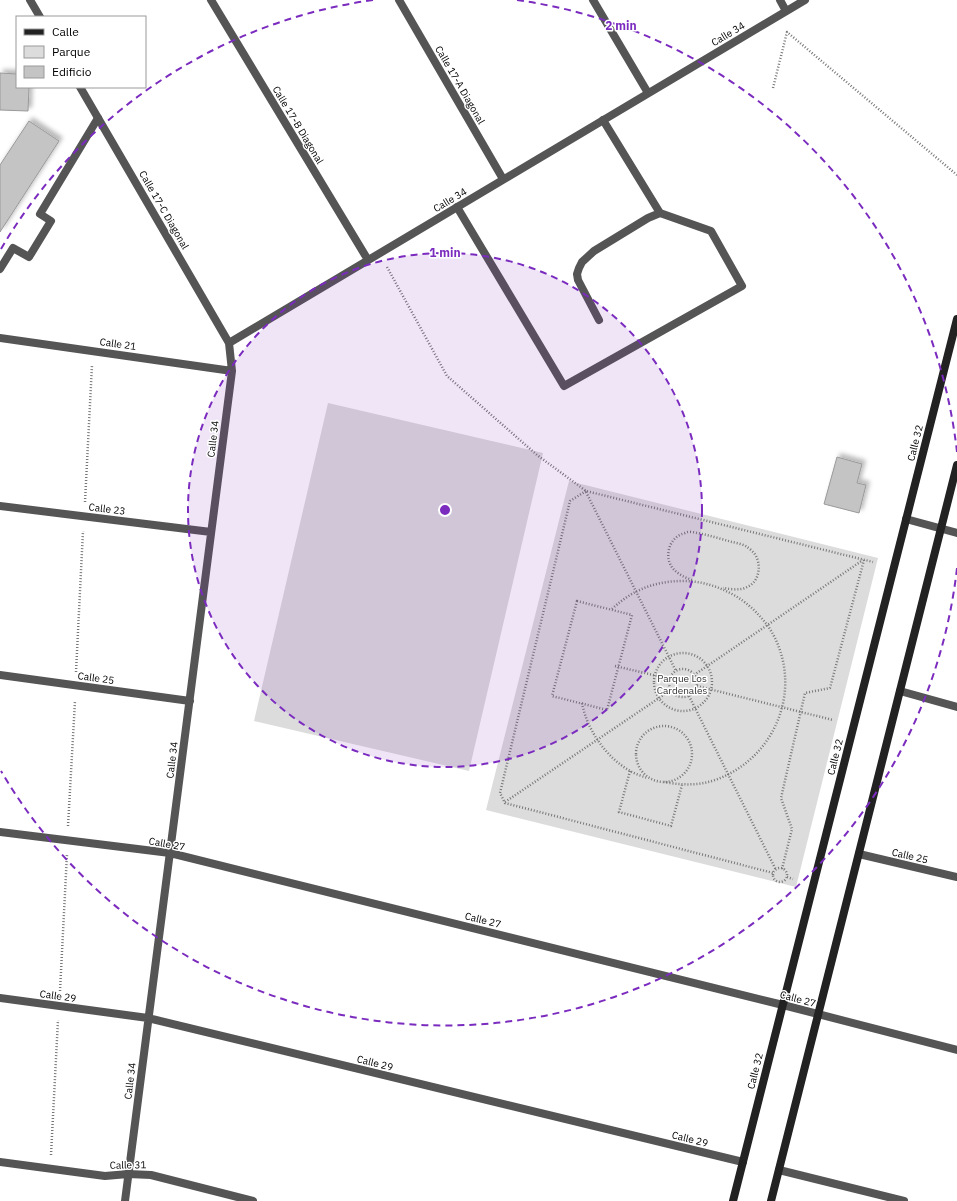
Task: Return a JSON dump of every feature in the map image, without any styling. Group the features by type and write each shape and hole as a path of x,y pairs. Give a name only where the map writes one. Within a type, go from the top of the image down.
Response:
{"street":[{"path":"30,0 39,16"},
{"name":"Calle 17-B Diagonal","path":"211,0 368,260"},
{"name":"Calle 17-A Diagonal","path":"399,0 503,179"},
{"path":"593,0 648,93"},
{"path":"780,0 786,11"},
{"name":"Calle 34","path":"125,1201 232,371 229,343 805,0"},
{"name":"Calle 17-C Diagonal","path":"81,88 229,343"},
{"path":"0,269 13,248 29,257 51,221 40,214 98,118"},
{"path":"457,207 564,386 742,286 711,231 660,213 603,120"},
{"path":"599,320 578,280 577,274 582,262 599,248 648,218 660,213"},
{"name":"Calle 32","path":"733,1201 957,319"},
{"name":"Calle 21","path":"0,338 232,371"},
{"path":"771,1201 957,466"},
{"name":"Calle 23","path":"0,506 211,532"},
{"path":"906,519 957,533"},
{"name":"Calle 25","path":"0,675 190,700"},
{"path":"900,691 957,707"},
{"name":"Calle 27","path":"0,832 170,853 783,1005 957,1050"},
{"name":"Calle 25","path":"859,854 957,877"},
{"name":"Calle 29","path":"0,998 148,1018 743,1162"},
{"name":"Calle 31","path":"0,1162 105,1176 128,1174 152,1175 254,1201"},
{"path":"779,1170 904,1201"}],"path":[{"path":"773,88 787,32 957,174"},
{"path":"387,267 447,376 536,455 586,491 873,562"},
{"path":"84,506 92,363"},
{"path":"586,491 676,671"},
{"path":"586,491 570,501 500,793 505,803 773,873"},
{"path":"76,674 83,530"},
{"path":"686,532 695,532 746,546 754,553 758,561 759,570 757,577 748,587 730,589 694,581 680,576 672,568 669,561 669,550 673,540 686,532"},
{"path":"694,674 864,560"},
{"path":"782,869 792,829 781,798 805,693 830,688 864,560"},
{"path":"612,609 622,600 644,588 669,581 694,581"},
{"path":"582,703 584,712 594,735 610,755 630,771 653,780 682,785 714,781 737,770 757,754 772,734 782,710 786,686 783,660 775,636 760,615 742,599 719,587"},
{"path":"577,601 632,615 618,666 607,710 552,696 577,601"},
{"path":"681,652 690,654 699,657 707,666 711,673 712,683 710,690 705,701 695,708 678,710 669,707 659,698 656,693 654,675 658,667 669,656 681,652"},
{"path":"615,666 670,679"},
{"path":"686,669 694,674 697,686 695,691 689,696 679,696 671,690 670,679 676,671 686,669"},
{"path":"697,686 833,720"},
{"path":"505,803 671,690"},
{"path":"689,696 776,870"},
{"path":"68,834 75,698"},
{"path":"653,780 646,776 636,760 638,742 644,734 652,728 670,726 679,729 686,735 691,743 693,752 692,762 688,770 681,777 673,781 664,782"},
{"path":"630,771 619,812 626,814 671,826 682,785"},
{"path":"60,993 67,850"},
{"path":"773,873 780,868 782,869"},
{"path":"782,869 786,872 787,877"},
{"path":"773,873 773,878 776,882 783,882 787,877"},
{"path":"787,877 793,879"},
{"path":"51,1169 58,1017"}],"green space":[{"path":"328,403 543,453 469,771 254,721"},
{"name":"Parque Los Cardenales","path":"569,481 878,558 796,887 486,810"}],"building":[{"path":"0,73 16,74 16,88 29,88 28,111 0,110"},
{"path":"29,121 59,141 0,232 0,165"},
{"path":"837,457 862,464 857,483 866,485 859,513 824,504"}]}
